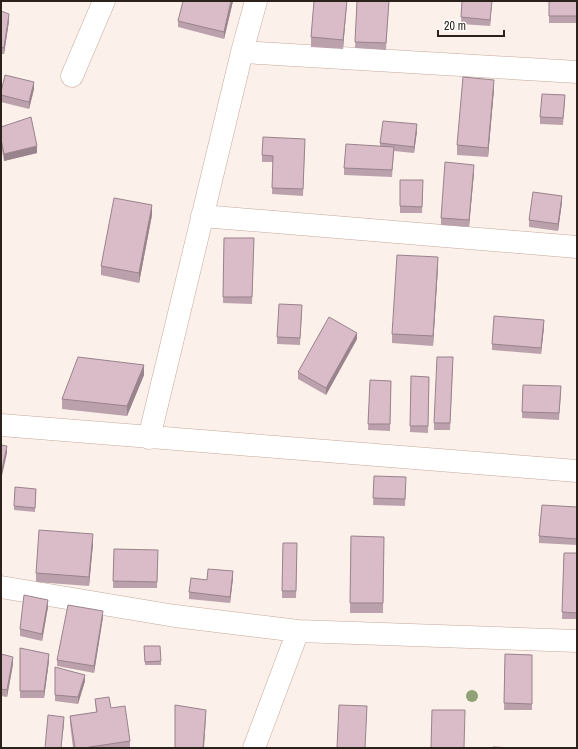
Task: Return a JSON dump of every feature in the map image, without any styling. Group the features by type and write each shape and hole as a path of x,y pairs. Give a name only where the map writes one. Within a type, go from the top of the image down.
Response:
{"street":[{"path":"72,76 104,1"},
{"path":"149,438 242,52 256,1"},
{"path":"242,52 577,72"},
{"path":"202,216 577,247"},
{"path":"1,425 577,471"},
{"path":"1,587 175,616 298,631 577,641"},
{"path":"254,748 298,631"}],"building":[{"path":"183,1 231,1 224,32 178,21"},
{"path":"314,1 347,1 343,40 311,37"},
{"path":"357,1 389,1 386,43 355,42"},
{"path":"462,1 492,1 490,20 461,17"},
{"path":"549,1 577,1 577,16 549,16"},
{"path":"1,11 9,14 4,48 1,47"},
{"path":"5,75 34,82 29,102 1,95"},
{"path":"463,77 494,80 488,148 457,145"},
{"path":"542,94 565,95 563,118 540,117"},
{"path":"31,117 37,146 4,154 1,139 1,127"},
{"path":"383,121 417,124 414,147 380,143"},
{"path":"263,137 305,139 303,189 272,188 273,156 262,155"},
{"path":"346,144 394,147 392,170 344,168"},
{"path":"445,162 474,165 469,220 441,218"},
{"path":"400,180 423,180 422,207 400,206"},
{"path":"533,192 562,196 558,224 529,220"},
{"path":"114,198 152,205 139,273 101,266"},
{"path":"224,238 254,238 252,297 223,297"},
{"path":"397,255 438,257 433,336 392,334"},
{"path":"279,304 302,305 300,338 277,337"},
{"path":"494,316 544,320 541,348 492,344"},
{"path":"329,317 357,333 326,388 298,372"},
{"path":"78,357 144,365 127,406 62,399"},
{"path":"437,357 453,357 450,423 434,423"},
{"path":"411,376 429,377 428,426 410,426"},
{"path":"370,380 391,381 390,424 368,424"},
{"path":"523,385 561,386 559,413 522,412"},
{"path":"1,445 7,446 1,474"},
{"path":"374,476 406,477 405,499 373,498"},
{"path":"15,487 36,489 35,508 14,506"},
{"path":"542,505 577,507 577,539 539,536"},
{"path":"39,530 93,534 89,577 36,573"},
{"path":"351,536 384,537 383,603 350,603"},
{"path":"283,543 297,543 296,591 282,591"},
{"path":"114,549 158,550 157,582 113,581"},
{"path":"564,553 577,553 577,613 562,612"},
{"path":"208,569 233,571 230,597 189,592 191,578 207,580"},
{"path":"24,595 48,600 42,634 20,629"},
{"path":"68,605 103,611 94,666 57,660"},
{"path":"144,646 160,646 161,661 145,662"},
{"path":"20,648 49,654 44,691 20,691"},
{"path":"1,654 13,657 7,690 1,689"},
{"path":"505,654 532,655 532,704 504,703"},
{"path":"55,667 85,675 78,697 55,695"},
{"path":"109,697 111,708 125,706 130,741 75,748 70,716 97,712 95,699"},
{"path":"175,705 206,710 203,748 175,748"},
{"path":"339,705 367,706 365,748 337,748"},
{"path":"432,710 465,710 464,748 431,748"},
{"path":"48,715 64,717 61,748 45,748"},
{"path":"493,747 514,748 493,748"}]}
